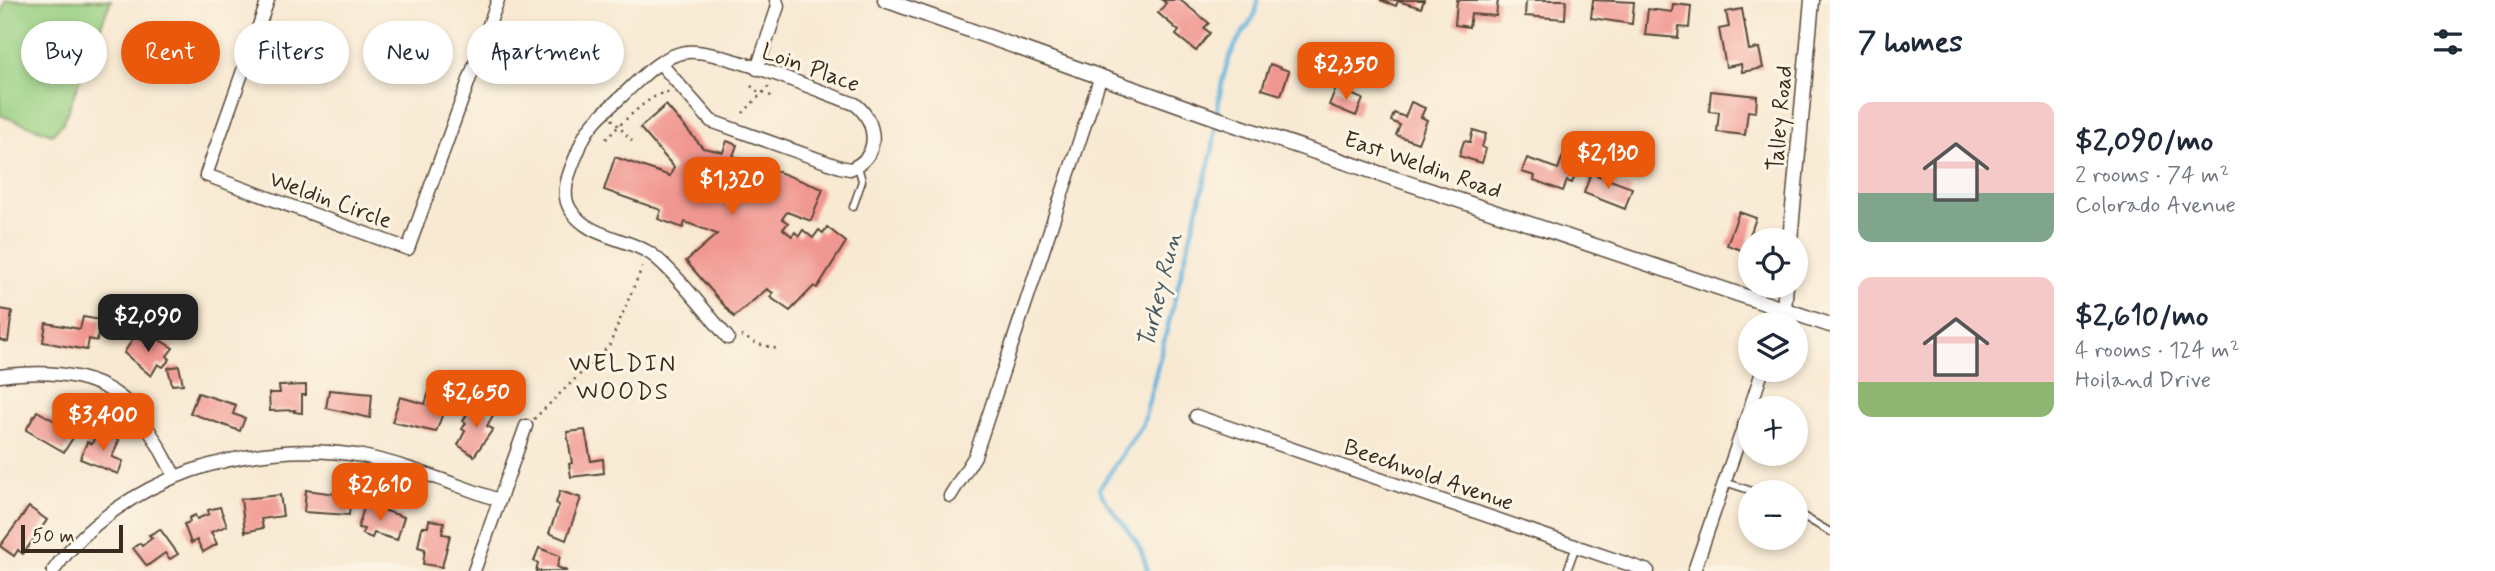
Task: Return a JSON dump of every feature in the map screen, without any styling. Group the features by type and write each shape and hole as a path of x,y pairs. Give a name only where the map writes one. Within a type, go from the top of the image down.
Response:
{"street":[{"name":"Weldin Circle","path":"268,0 206,175 408,249 498,0"},
{"name":"East Weldin Road","path":"885,0 1241,127 1830,325"},
{"name":"Talley Road","path":"1791,228 1812,0"},
{"path":"757,69 781,2"},
{"name":"Loin Place","path":"733,336 649,252 582,223 569,208 566,185 586,129 660,63 688,52 704,53 855,104 864,111 873,130 873,141 865,160 858,166"},
{"path":"660,63 711,121 841,167 850,169 858,166"},
{"path":"950,496 975,456 1101,76"},
{"path":"1783,312 1785,298"},
{"path":"0,376 51,372 78,376 105,388 130,406 142,419 175,476"},
{"name":"Beechwold Avenue","path":"1196,416 1648,571"},
{"path":"474,571 526,426"},
{"path":"1694,571 1738,444"},
{"path":"53,571 85,534 141,493 175,476 266,452 301,450 371,459 499,500"}],"lane":[{"path":"853,207 862,181 858,166"},
{"path":"1725,482 1738,486"},
{"path":"1808,519 1830,531"},
{"path":"1567,571 1576,546"}],"path":[{"path":"743,113 772,83"},
{"path":"751,86 775,98"},
{"path":"612,119 632,141"},
{"path":"526,426 609,346 649,252"},
{"path":"733,336 778,349"}],"green space":[{"path":"6,0 111,0 103,21 21,21 21,84 78,84 63,123 52,134 0,115 0,17"}],"building":[{"path":"1162,0 1180,0 1209,23 1204,28 1210,33 1196,51 1176,35 1179,31 1158,13 1166,3"},
{"path":"1380,0 1424,0 1421,8 1398,1 1396,6"},
{"path":"1457,0 1498,0 1496,16 1471,14 1469,27 1455,25"},
{"path":"1526,0 1566,0 1565,19 1525,16"},
{"path":"1593,0 1634,2 1632,24 1591,18"},
{"path":"1673,4 1691,6 1689,28 1679,27 1678,38 1645,35 1648,9 1672,12"},
{"path":"1742,9 1749,50 1759,48 1763,68 1742,72 1741,64 1726,67 1719,29 1729,27 1726,12"},
{"path":"1270,64 1289,71 1281,95 1262,89"},
{"path":"1336,88 1363,99 1356,116 1329,105"},
{"path":"1711,91 1757,96 1756,112 1748,111 1745,135 1717,132 1719,112 1709,111"},
{"path":"1411,102 1425,108 1421,117 1427,120 1418,143 1396,135 1400,125 1391,121 1394,113 1405,117"},
{"path":"666,105 703,148 723,152 727,141 737,145 733,156 751,162 749,165 760,169 761,165 823,189 811,221 787,212 782,219 788,223 783,229 792,236 795,232 799,236 803,230 813,238 819,230 823,233 827,227 846,242 817,288 814,286 790,311 770,297 773,293 767,289 734,317 686,261 717,234 685,222 683,228 658,219 661,210 604,190 615,157 670,176 674,167 640,128"},
{"path":"1473,130 1486,134 1482,147 1486,149 1482,163 1459,156 1464,141 1470,142"},
{"path":"1564,153 1581,160 1572,183 1567,181 1563,191 1534,180 1535,176 1522,172 1527,158 1558,169"},
{"path":"1591,173 1632,188 1625,209 1584,193"},
{"path":"1739,212 1756,218 1752,228 1738,228 1738,249 1727,245"},
{"path":"0,309 12,311 8,342 0,340"},
{"path":"83,317 101,320 97,341 89,339 87,350 43,342 46,323 80,329"},
{"path":"135,335 152,345 156,338 173,348 167,356 170,359 163,367 158,364 151,376 124,353"},
{"path":"179,366 183,384 172,385 168,368"},
{"path":"306,385 306,395 302,395 302,413 294,412 295,410 270,411 269,393 280,393 279,386"},
{"path":"329,390 372,394 370,418 326,408"},
{"path":"429,392 448,399 436,432 392,422 400,397 425,404"},
{"path":"198,393 236,405 233,414 245,418 240,431 190,413"},
{"path":"480,407 493,415 487,426 493,429 474,456 458,445 465,431 462,429 466,423 463,421 470,409 476,413"},
{"path":"37,411 76,433 64,452 26,430"},
{"path":"585,430 591,461 603,459 604,473 571,477 569,464 572,463 567,432"},
{"path":"97,431 119,440 112,457 123,461 118,474 80,459 87,442 92,444"},
{"path":"306,490 351,496 349,515 304,512"},
{"path":"560,491 581,498 566,540 549,533 559,505 556,503"},
{"path":"280,495 283,516 261,519 263,528 245,532 241,499"},
{"path":"365,504 404,517 397,540 374,533 372,538 362,534 364,529 358,528"},
{"path":"29,507 47,520 23,554 18,550 14,556 0,546"},
{"path":"220,507 227,526 211,532 217,544 203,552 197,540 191,543 184,524 190,522 189,518 195,515 197,519 209,514 208,510"},
{"path":"429,520 444,522 442,534 450,535 442,567 423,564 425,549 418,547 422,527 428,527"},
{"path":"160,529 178,554 170,559 165,553 147,566 133,548 140,543 142,546 152,538 149,535"},
{"path":"539,548 560,556 557,567 567,571 536,571 538,563 534,561"}],"waterway":[{"name":"Turkey Run","path":"1217,114 1228,60 1256,12 1257,0"},
{"name":"Turkey Run","path":"1147,571 1140,548 1099,489 1143,424 1213,148 1216,123"}],"district":[{"name":"WELDIN WOODS","path":"623,377"}]}
